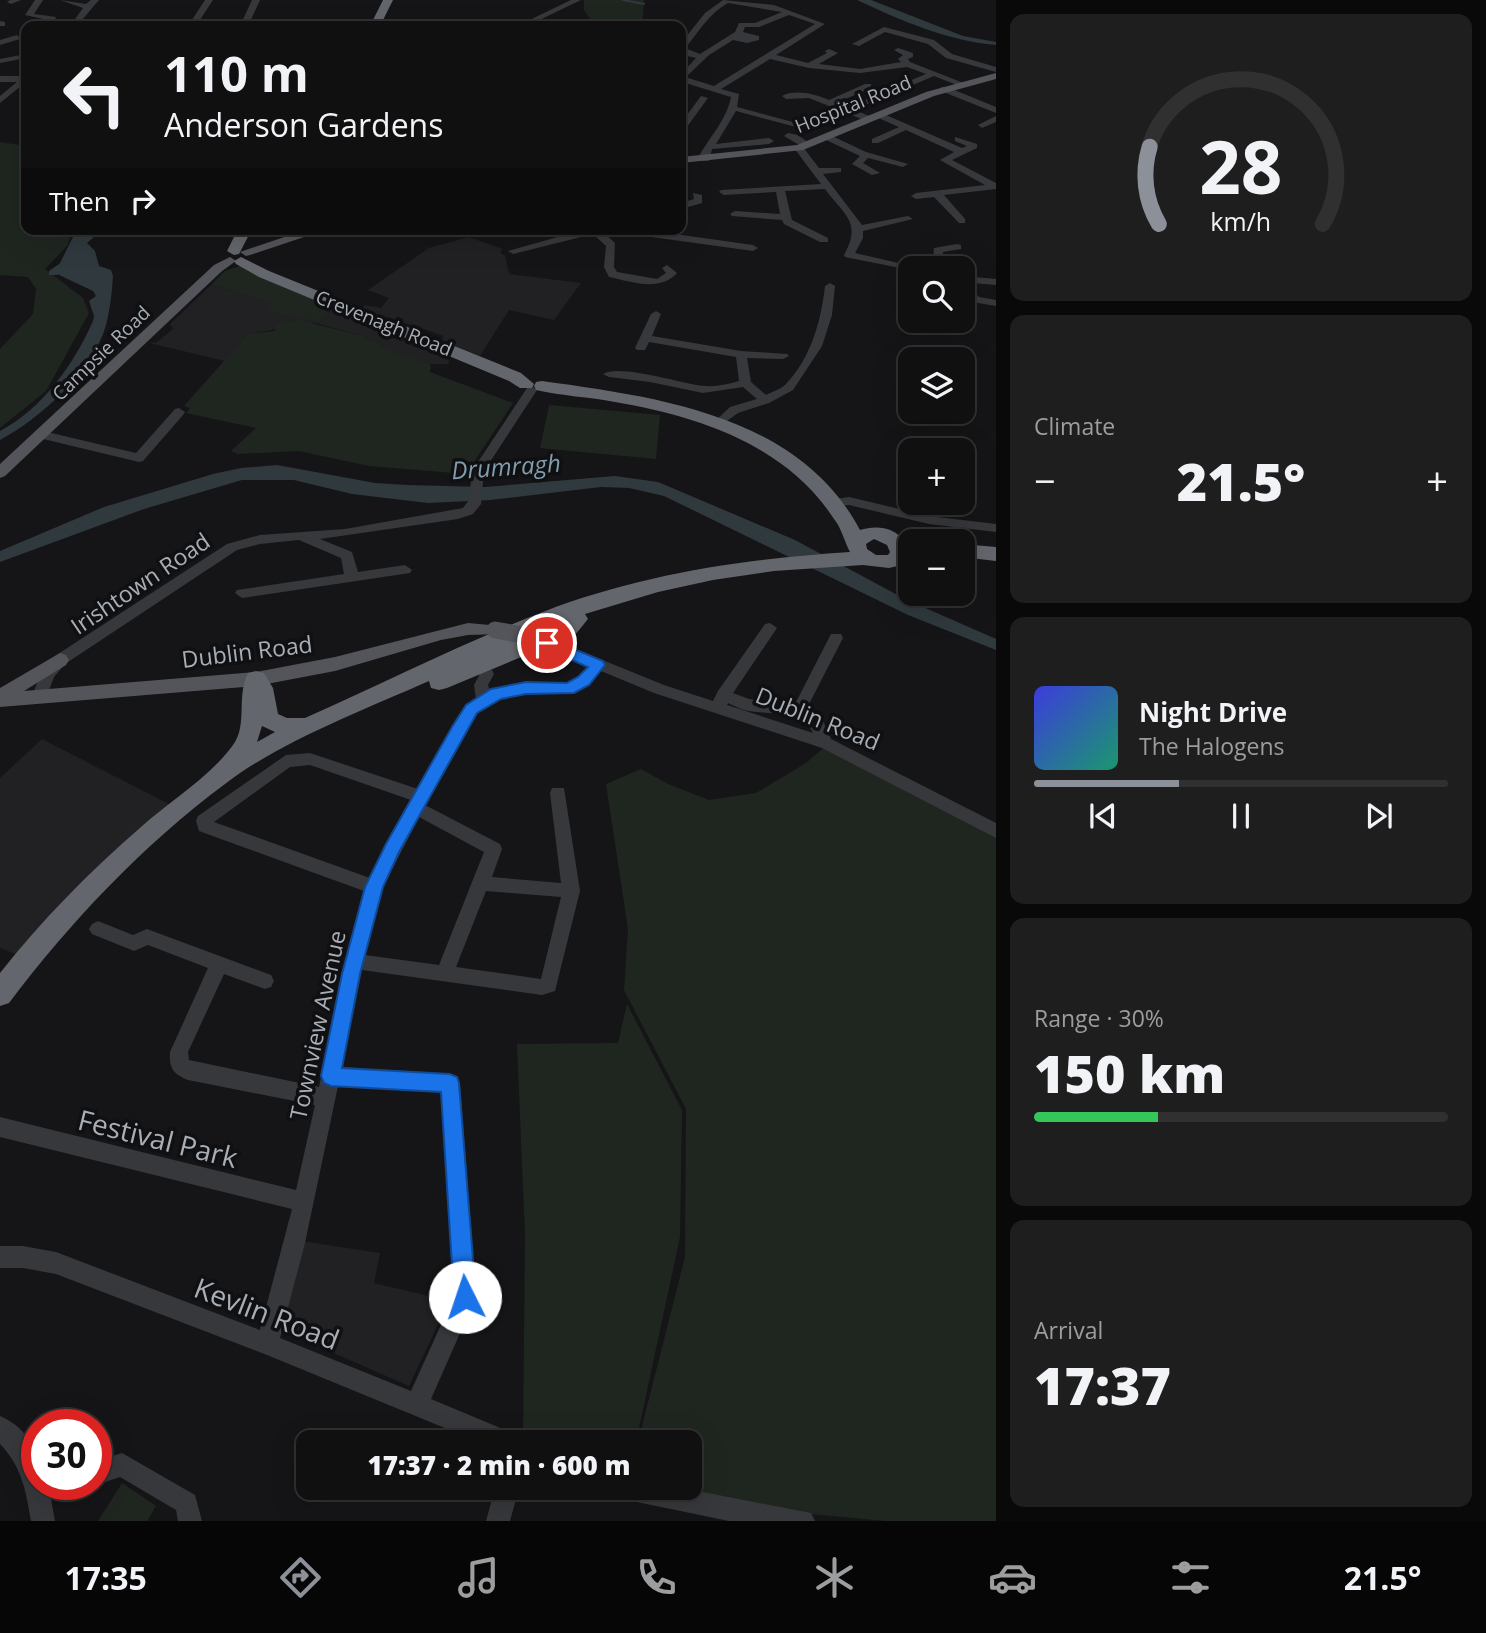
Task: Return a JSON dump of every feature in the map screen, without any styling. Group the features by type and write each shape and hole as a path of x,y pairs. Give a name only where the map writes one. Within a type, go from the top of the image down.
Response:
{"highway":[{"path":"378,21 388,0"},
{"path":"238,257 244,235"},
{"name":"Crevenagh Road","path":"238,257 264,274 515,377 533,387 639,400 720,422 774,449 801,469 848,521 856,550"},
{"path":"212,780 250,756 308,727 551,617 656,585 856,550 898,546"},
{"path":"856,550 887,562 895,560 898,555"},
{"path":"975,552 996,554"},
{"path":"250,756 312,735 519,650 532,638 578,619 764,566"},
{"path":"564,650 562,638 565,631 578,619"},
{"path":"0,994 85,896 141,841 241,752 253,727 250,694 256,679 263,687 264,713 271,722 287,728 308,727"}],"main road":[{"name":"Hospital Road","path":"686,160 803,147 824,142 874,117 944,89 996,73"},
{"path":"238,257 304,235"},
{"name":"Campsie Road","path":"0,473 190,294 238,257"},
{"name":"Dublin Road","path":"0,698 40,698 256,679 335,664 468,629 495,630 532,638"},
{"path":"0,698 60,660"}],"street":[{"path":"64,0 87,7"},
{"path":"78,21 95,0"},
{"path":"195,21 209,0"},
{"path":"246,21 256,0"},
{"path":"532,21 577,0"},
{"path":"17,1 37,2 47,9"},
{"path":"686,43 696,33 698,26 721,3 735,1 770,3 821,24 738,74 724,90"},
{"path":"37,2 29,15 53,19 51,21"},
{"path":"686,74 702,57 735,35 742,25 756,25 790,12"},
{"path":"856,44 884,29 931,42 949,56 996,73"},
{"path":"0,43 17,37"},
{"path":"898,50 910,55 902,59 908,64 961,84"},
{"path":"809,66 834,53 829,51"},
{"path":"686,53 702,57"},
{"path":"769,56 809,66 860,71 908,64"},
{"path":"0,61 21,57"},
{"path":"686,65 692,66"},
{"path":"722,69 738,74"},
{"path":"847,110 935,73"},
{"path":"0,79 21,78"},
{"path":"686,79 724,90 737,99 708,147 704,156 706,159"},
{"path":"0,100 21,83"},
{"path":"686,86 696,83"},
{"path":"828,103 868,86"},
{"path":"944,89 996,110"},
{"path":"11,92 21,91"},
{"path":"787,98 810,95 847,110 907,127 960,151"},
{"path":"686,122 704,98"},
{"path":"732,108 796,124"},
{"path":"982,125 996,119"},
{"path":"875,141 907,127"},
{"path":"788,136 795,137 803,147 859,229 858,239 849,255 898,265"},
{"path":"958,139 974,146 945,160 995,186"},
{"path":"708,147 769,141"},
{"path":"824,142 903,164"},
{"path":"842,146 853,153"},
{"path":"866,155 857,164 875,173"},
{"path":"817,171 837,170"},
{"path":"724,192 829,186"},
{"path":"916,196 995,186"},
{"path":"780,190 784,217 797,229 824,240"},
{"path":"937,194 962,221"},
{"path":"686,205 699,201 696,195"},
{"path":"953,211 967,210"},
{"path":"735,214 784,217"},
{"path":"859,229 908,219"},
{"path":"513,251 575,235"},
{"path":"600,235 611,246 609,267 613,275 657,282 669,277 671,271 667,268"},
{"path":"607,241 626,235"},
{"path":"648,235 753,248"},
{"path":"938,256 938,250 957,247"},
{"path":"975,281 996,282"},
{"path":"720,422 734,410 765,400 789,388 816,346 827,315 831,286"},
{"path":"975,299 996,303"},
{"path":"656,314 643,343 783,356"},
{"path":"741,354 745,383 765,400"},
{"path":"609,374 664,381 696,391 724,389 745,383"},
{"name":"Irishtown Road","path":"40,698 47,675 60,660 220,553 257,539 347,532 432,517 453,516 471,509 476,503 475,478 533,387"},
{"path":"43,435 139,458 179,412"},
{"path":"834,503 849,501 929,520 996,528"},
{"path":"302,537 347,555 352,578"},
{"path":"242,593 405,570"},
{"path":"770,628 721,701 799,710 818,725 825,743"},
{"name":"Dublin Road","path":"532,638 598,665 721,701 825,743 996,831"},
{"path":"799,710 836,638"},
{"path":"486,674 481,691 484,699 518,689 569,689 584,681 598,665"},
{"name":"Townview Avenue","path":"267,1344 303,1202 354,961 374,887 457,731 472,709 484,699"},
{"path":"374,887 205,826 204,821 286,761 310,759 419,802 492,846 492,854 445,974"},
{"path":"354,961 542,987 549,985 571,891 558,793"},
{"path":"480,883 571,891"},
{"path":"99,929 134,943 147,937 265,981"},
{"path":"219,964 179,1052 179,1065 188,1072 326,1098"},
{"path":"331,1076 450,1083 465,1297 417,1404"},
{"name":"Festival Park","path":"0,1127 303,1202"},
{"name":"Kevlin Road","path":"0,1257 23,1257 56,1263 267,1344 479,1430"},
{"path":"0,1428 21,1449"},
{"path":"112,1468 122,1465 187,1503 190,1521"},
{"path":"43,1521 44,1500"},
{"path":"498,1521 504,1500"},
{"path":"685,1500 795,1520"}],"shaded area":[{"path":"584,0 644,0 642,21 591,21 584,10"},
{"path":"857,0 871,0 963,36 996,42 996,45 942,34"},
{"path":"0,142 20,145 21,235 70,235 68,245 45,269 83,298 89,313 46,391 0,428 0,349 33,314 36,289 28,277 0,275"},
{"path":"74,235 94,235 87,243 95,251 99,266 111,270 113,276 106,325 90,359 78,376 48,406 0,440 0,431 30,411 55,384 93,321 89,301 96,296 93,291 55,273"},
{"path":"469,237 503,249 500,252 505,256 509,274 581,283 554,320 509,310 480,356 443,342 443,336 361,309 365,305 381,308 389,298 368,290 429,248"},
{"path":"240,266 324,302 328,306 325,310 327,312 319,322 267,310 271,302 211,285 225,271"},
{"path":"211,285 272,302 268,310 324,310 330,305 407,342 415,342 448,356 449,364 425,364 397,354 363,336 315,323 248,334 225,361 149,343 157,342 173,329 170,324"},
{"path":"299,320 363,336 398,354 431,365 430,372 513,403 466,474 369,466 299,451 238,454 231,451 256,428 186,413 190,408 184,406 248,334 275,331 277,324"},
{"path":"549,405 660,415 656,459 540,448"},
{"path":"277,465 375,483 407,485 485,487 615,476 658,482 795,540 898,595 898,606 921,606 996,639 996,650 908,615 664,496 629,488 601,487 490,500 428,503 352,494 294,480 242,480 144,509 0,562 0,551 104,507 241,468"},
{"path":"42,739 171,805 21,956 0,948 0,778"},
{"path":"828,744 996,831 996,1521 885,1521 811,1514 702,1498 702,1430 641,1430 685,1257 686,1109 624,990 628,929 606,784 641,769 668,784 709,800 756,793 806,763"},
{"path":"627,1004 682,1110 680,1237 639,1430 523,1430 525,1235 517,1044 618,1043"},
{"path":"301,1241 380,1253 374,1283 449,1301 409,1386 281,1330"},
{"path":"122,1483 156,1506 147,1521 98,1521"}],"waterway":[{"path":"623,0 644,4"},
{"path":"53,273 73,259"}],"route":[{"path":"465,1297 450,1083 331,1076 351,974 374,887 457,731 472,709 484,699 526,688 569,689 584,681 598,665 547,643"}],"water label":[{"name":"Drumragh","path":"506,466"}]}
